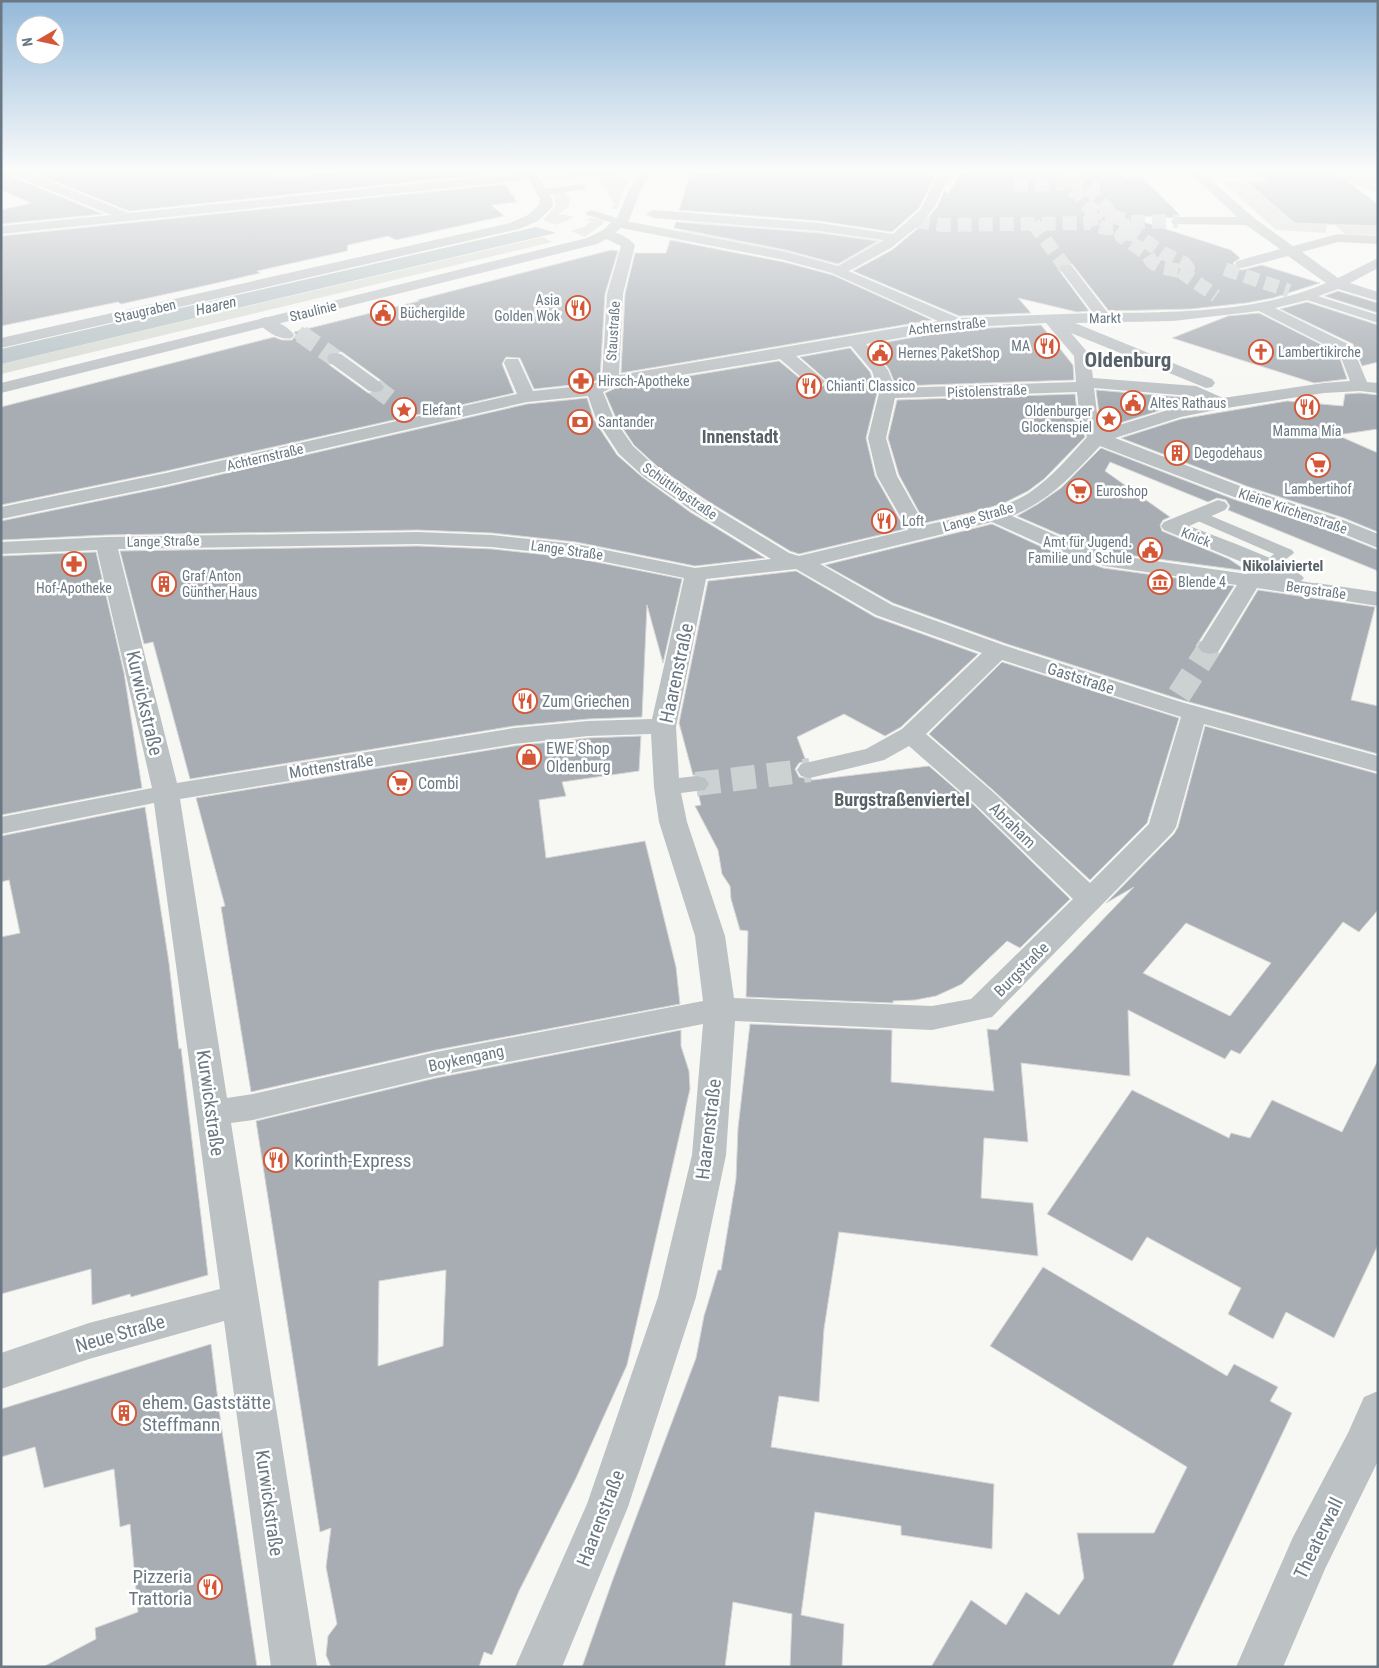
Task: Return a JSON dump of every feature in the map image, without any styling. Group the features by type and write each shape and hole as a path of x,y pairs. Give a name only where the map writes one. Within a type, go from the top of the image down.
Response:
{"street":[{"name":"Staugraben","path":"1,343 410,250"},
{"name":"Staulinie","path":"1,388 558,250"},
{"name":"Staustraße","path":"602,386 616,294 627,250"},
{"path":"758,250 839,271 957,323"},
{"path":"839,271 866,258 878,250"},
{"path":"1242,264 1292,250"},
{"path":"1357,250 1377,264"},
{"path":"1289,251 1334,285 1378,297"},
{"name":"Markt","path":"1051,319 1138,318 1262,306 1304,296 1334,285 1377,264"},
{"path":"1066,268 1104,318"},
{"path":"1289,291 1304,296"},
{"path":"1216,296 1236,310"},
{"path":"1262,306 1346,349 1369,387"},
{"path":"1116,346 1138,318"},
{"name":"Achternstraße","path":"1,513 166,480 417,418 527,397 602,386 784,354 906,330 957,323 1051,319"},
{"name":"Markt","path":"1051,319 1246,400"},
{"name":"Markt","path":"1051,319 1082,355 1089,421 1097,438"},
{"path":"272,321 292,333"},
{"path":"855,341 880,370 888,393 877,438 887,476 920,532"},
{"path":"784,354 816,381"},
{"path":"326,358 375,388"},
{"path":"512,364 527,397"},
{"path":"1085,385 1094,383 1196,390 1220,404"},
{"path":"1097,438 1220,404 1317,384 1369,387"},
{"name":"Pistolenstraße","path":"888,393 916,394 1078,388 1085,385"},
{"name":"Schüttingstraße","path":"602,386 605,419 626,450 650,472 698,506 782,557 796,562"},
{"path":"1150,409 1178,416"},
{"name":"Kleine Kirchenstraße","path":"1097,438 1336,524 1378,542"},
{"name":"Lange Straße","path":"1,548 300,538 418,538 492,541 576,550 695,574 796,562 995,515 1025,503 1042,493 1097,438"},
{"name":"Knick","path":"1218,506 1171,526 1271,564 1316,590"},
{"name":"Bergstraße","path":"995,515 1046,539 1091,556 1133,564 1378,599"},
{"name":"Kurwickstraße","path":"106,543 166,793 294,1667"},
{"name":"Gaststraße","path":"796,562 812,568 884,610 998,651 1378,764"},
{"path":"1210,647 1251,581 1271,564"},
{"name":"Haarenstraße","path":"538,1667 607,1507 678,1297 708,1155 720,1009 710,936 673,822 682,785 663,727 695,584 695,574"},
{"path":"810,770 875,755 911,734 998,651"},
{"name":"Burgstraße","path":"720,1009 932,1018 981,1009 1162,828 1182,705"},
{"name":"Mottenstraße","path":"1,826 166,793 514,736 566,730 663,727"},
{"name":"Abraham","path":"911,734 984,798 1091,900"},
{"name":"Boykengang","path":"212,1113 253,1107 504,1050 720,1009"},
{"name":"Neue Straße","path":"1,1371 89,1341 241,1300"},
{"name":"Theaterwall","path":"1259,1667 1309,1553 1365,1444 1378,1410"}],"lane":[{"path":"1304,296 1378,319"},
{"path":"1197,515 1286,552 1271,564"}],"shaded area":[{"path":"488,250 519,250 1,374 1,364"},
{"path":"762,250 871,250 838,265"}],"water":[{"name":"Haaren","path":"436,250 485,250 1,364 1,349"}],"building":[{"path":"1,250 347,250 257,271 260,273 208,285 121,304 118,302 1,326"},
{"path":"611,250 618,251 605,294 600,379 590,383 534,389 520,358 506,357 502,364 514,393 166,471 1,505 1,407 274,337 282,340 292,340 296,335 294,332 419,301 417,300","holes":["342,352 382,381 386,387 382,392 368,393 328,364 325,359 327,353"]},
{"path":"667,250 721,250 784,262 833,275 932,320 621,373 625,294 635,253 666,253"},
{"path":"785,250 863,250 838,264"},
{"path":"892,250 1231,250 1240,258 1233,263 1237,269 1242,270 1262,265 1320,283 1273,298 1246,303 1191,309 1109,311 1072,264 1061,263 1058,269 1089,311 1077,312 1018,298 1031,313 959,316 853,271"},
{"path":"1338,291 1378,303 1378,313 1324,296"},
{"path":"1307,302 1378,325 1378,362 1362,366 1353,344 1280,309"},
{"name":"Lambertikirche","path":"1259,313 1338,353 1347,379 1314,383 1172,338 1228,316"},
{"path":"1041,325 1073,365 1074,380 896,386 889,369 870,345 955,330"},
{"path":"850,348 870,372 877,393 866,438 875,476 905,529 799,554 790,551 706,500 658,467 634,445 616,418 605,393 616,388 779,361 809,386 822,387 826,380 800,357"},
{"name":"Altes Rathaus","path":"1096,390 1191,398 1198,401 1171,407 1104,428 1100,420"},
{"path":"1075,394 1078,421 1085,437 1044,479 1028,491 1004,503 925,523 899,475 888,438 897,400"},
{"path":"1345,394 1378,395 1378,429 1337,435 1378,453 1378,532 1344,518 1249,487 1121,438 1181,419 1287,401 1343,406"},
{"path":"587,398 594,420 617,455 642,477 690,512 765,558 695,566 576,542 492,533 418,530 106,535 1,540 1,521 166,487 527,404"},
{"path":"1101,448 1233,499 1328,530 1378,550 1378,571 1228,510 1230,506 1226,500 1217,498 1208,502 1110,462 1105,471 1170,517 1163,520 1160,525 1162,531 1229,559 1247,571 1113,553 1061,535 1017,516 1061,488"},
{"path":"992,524 1044,548 1103,568 1234,586 1196,646 1201,653 1210,656 1220,653 1258,590 1375,607 1351,700 1378,706 1378,754 1182,700 1007,644 893,603 825,565"},
{"path":"418,546 492,549 576,558 682,579 663,663 647,605 642,717 588,719 514,726 190,779 153,642 144,644 120,551"},
{"path":"96,552 124,673 142,788 1,815 1,556"},
{"path":"796,571 875,617 978,654 901,727 885,736 844,714 797,737 806,761 799,763 795,769 799,777 813,780 929,766 974,805 1070,899 1020,948 1007,941 962,984 936,996 915,1000 893,1001 893,1003 746,997 748,931 740,930 731,899 730,886 722,874 718,850 695,806 701,805 698,793 707,791 711,783 705,776 693,775 679,723 708,581"},
{"path":"1002,662 1179,718 1147,823 1090,880 929,734"},
{"path":"1205,726 1378,774 1378,910 1359,932 1343,922 1240,1054 1231,1050 1225,1059 1128,1010 1130,1076 1021,1063 1028,1142 984,1138 981,1198 1033,1203 1038,1256 839,1232 824,1329 819,1402 779,1396 771,1447 994,1484 992,1549 901,1535 901,1526 815,1512 801,1615 844,1624 842,1667 790,1667 792,1614 733,1602 725,1667 582,1667 696,1358 704,1316 718,1270 721,1270 736,1179 738,1128 750,1024 892,1030 891,1082 994,1091 987,1029 997,1030 1134,887 1106,903 1174,834 1178,827","holes":["1186,923 1271,963 1230,1016 1143,973"]},
{"path":"641,736 639,771 562,782 566,796 539,800 546,858 645,841 676,967 680,1004 436,1050 251,1092 221,907 225,906 196,798 514,746 588,738"},
{"path":"145,807 169,963 179,1049 181,1048 208,1275 131,1297 130,1294 92,1305 91,1269 1,1294 1,937 20,933 9,880 1,882 1,836"},
{"path":"681,1030 681,1046 689,1071 690,1089 627,1365 576,1478 519,1591 492,1655 484,1652 479,1667 331,1667 326,1655 328,1636 337,1624 326,1567 331,1528 320,1532 256,1121 436,1078","holes":["446,1270 443,1346 378,1366 379,1281"]},
{"path":"1378,1060 1378,1245 1334,1338 1286,1312 1273,1339 1228,1314 1241,1288 1147,1237 1132,1261 1047,1214 1132,1090 1229,1138 1231,1133 1250,1138 1272,1100 1342,1132"},
{"path":"1043,1267 1227,1376 1234,1364 1278,1387 1270,1401 1292,1413 1172,1667 931,1667 971,1600 1006,1625 1026,1592 1059,1615 1084,1578 1077,1533 1154,1533 1187,1467 990,1346"},
{"path":"211,1344 257,1667 43,1667 96,1639 95,1628 138,1612 130,1524 120,1527 114,1469 44,1488 35,1447 1,1457 1,1409"}],"tunnel":[{"path":"1053,250 1066,268"},
{"path":"1141,250 1147,254 1152,262 1160,267 1180,271"},
{"path":"1158,250 1184,263 1188,268 1180,271"},
{"path":"1225,269 1289,291"},
{"path":"1180,271 1216,296"},
{"path":"298,332 303,336"},
{"path":"301,334 335,358"},
{"path":"375,387 413,416"},
{"path":"1179,695 1210,647"},
{"path":"696,784 810,770"}],"place":[{"name":"Asia Golden Wok","path":"578,308"},
{"name":"Büchergilde","path":"383,313"},
{"name":"MA","path":"1047,346"},
{"name":"Lambertikirche","path":"1261,352"},
{"name":"Hernes PaketShop","path":"880,353"},
{"name":"Hirsch-Apotheke","path":"581,381"},
{"name":"Chianti Classico","path":"809,386"},
{"name":"Altes Rathaus","path":"1133,403"},
{"name":"Mamma Mia","path":"1307,407"},
{"name":"Elefant","path":"404,410"},
{"name":"Oldenburger Glockenspiel","path":"1109,419"},
{"name":"Santander","path":"580,422"},
{"name":"Degodehaus","path":"1177,453"},
{"name":"Lambertihof","path":"1318,465"},
{"name":"Euroshop","path":"1079,491"},
{"name":"Loft","path":"884,521"},
{"name":"Amt für Jugend. Familie und Schule","path":"1150,550"},
{"name":"Hof-Apotheke","path":"74,564"},
{"name":"Blende 4","path":"1160,582"},
{"name":"Graf Anton Günther Haus","path":"164,584"},
{"name":"Zum Griechen","path":"525,701"},
{"name":"EWE Shop Oldenburg","path":"529,757"},
{"name":"Combi","path":"400,783"},
{"name":"Korinth-Express","path":"276,1160"},
{"name":"ehem. Gaststätte Steffmann","path":"124,1413"},
{"name":"Pizzeria Trattoria","path":"210,1587"}],"district":[{"name":"Oldenburg","path":"1128,360"},
{"name":"Innenstadt","path":"740,437"},
{"name":"Nikolaiviertel","path":"1283,566"},
{"name":"Burgstraßenviertel","path":"902,800"}]}
